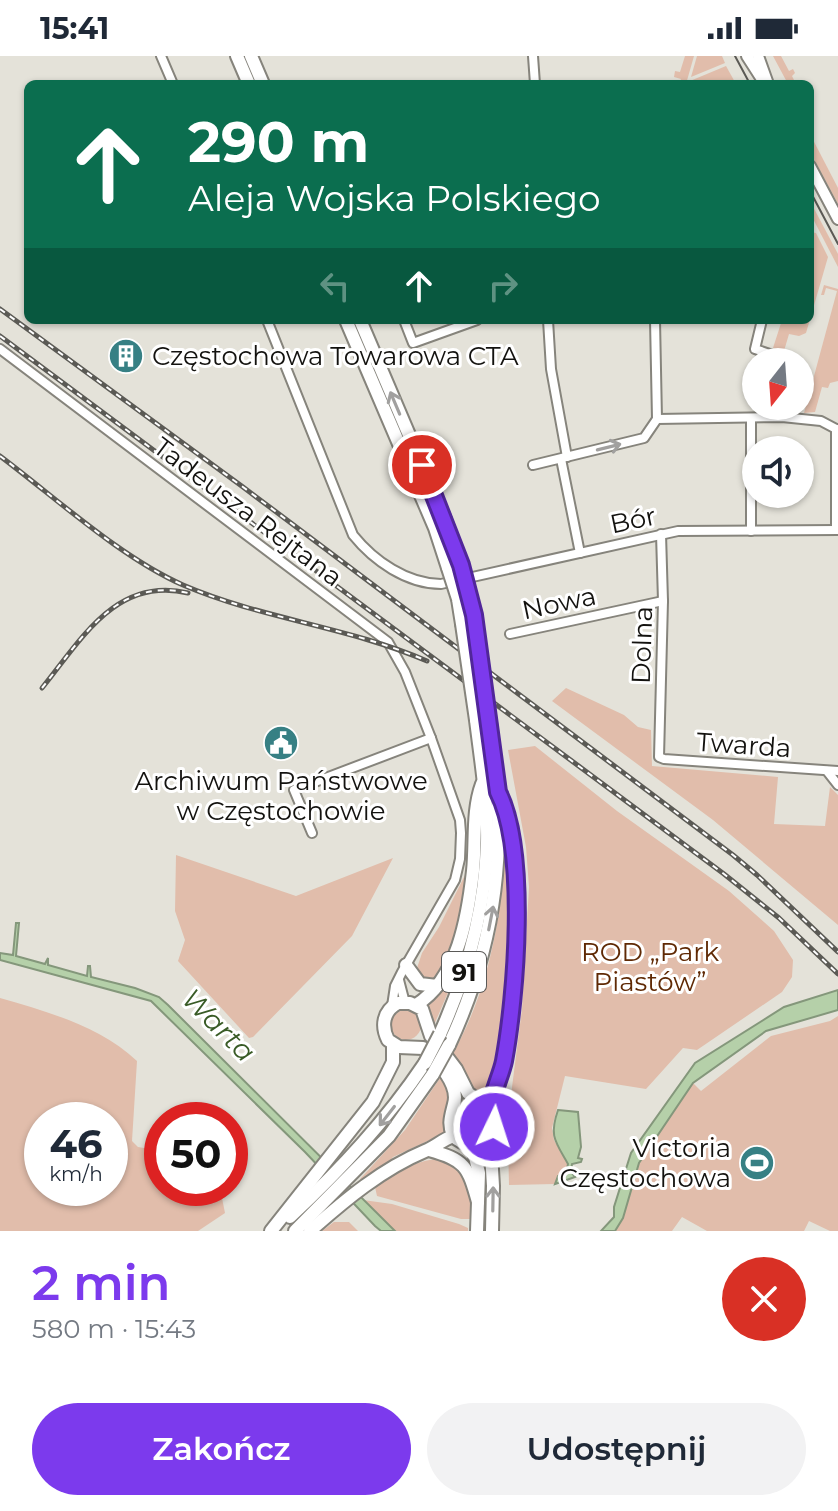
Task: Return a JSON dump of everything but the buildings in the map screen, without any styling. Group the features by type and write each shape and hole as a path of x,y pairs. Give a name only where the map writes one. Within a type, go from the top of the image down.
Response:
{"main road":[{"path":"237,56 247,80"},
{"path":"251,56 261,80"},
{"name":"91","path":"348,324 435,528 455,566"},
{"name":"91","path":"273,1231 325,1192 348,1170 396,1104 449,1045 471,996 493,917 500,845 498,792 477,632 455,566 444,517 362,324"},
{"name":"91","path":"429,1069 462,981 480,907 487,842 484,781 462,624 464,597"},
{"path":"484,781 476,800 473,871 466,914 452,960 431,995 386,1016 383,1027 393,1044 423,1048 449,1078 455,1098 449,1118 453,1136 472,1145 484,1142 494,1127 491,1110 505,1051 516,902 507,810 498,792"},
{"path":"406,965 420,984 437,986"},
{"path":"405,1005 425,1014 431,1036 456,1069 468,1093 491,1110"},
{"path":"310,1231 325,1192 332,1154 381,1088 393,1062 393,1044"},
{"path":"325,1192 365,1186 397,1165 429,1150 438,1141 453,1136"},
{"path":"490,1136 492,1231"},
{"path":"472,1145 479,1173 477,1231"},
{"path":"429,1150 450,1155 465,1166 478,1202"},
{"name":"91","path":"295,1231 325,1192"}],"street":[{"path":"161,56 171,80"},
{"path":"533,56 535,80"},
{"path":"747,56 763,80"},
{"path":"758,56 765,80"},
{"path":"814,174 838,219"},
{"name":"Bór","path":"269,324 353,535 370,553 407,577 425,584 441,584 678,531 837,530"},
{"path":"406,324 413,343 465,324"},
{"path":"548,324 551,369 580,553"},
{"path":"533,465 644,438 657,419 655,324"},
{"path":"755,348 761,324"},
{"name":"Tadeusza Rejtana","path":"0,349 388,642 405,672 431,738 460,820 462,846 459,869 450,892 395,986 405,1005"},
{"path":"657,419 742,418"},
{"path":"751,420 751,531"},
{"path":"811,420 821,421 837,430 837,530"},
{"name":"Dolna","path":"659,757 663,601 661,534"},
{"name":"Nowa","path":"510,634 663,601"},
{"path":"312,833 294,790 431,738"},
{"name":"Twarda","path":"659,757 838,771"},
{"name":"Twarda","path":"827,771 838,785"},
{"path":"399,980 405,1005"}],"green space":[{"path":"685,56 694,56 687,80 674,77 675,71 680,72"},
{"path":"697,56 722,56 725,63 691,77"},
{"path":"773,56 781,56 789,71 793,69 794,80 786,80"},
{"path":"726,66 734,80 692,80"},
{"path":"814,142 838,188 838,204 814,159"},
{"path":"814,209 838,254 838,267 814,221"},
{"path":"814,233 828,257 814,305"},
{"path":"824,285 838,289 838,381 830,383 828,388 822,387 814,412 814,376 837,291 826,288 824,295 821,295"},
{"path":"781,324 809,324 806,333 799,336 789,334 785,348 773,348"},
{"path":"566,688 624,715 638,727 651,730 652,766 778,777 774,824 825,826 830,787 838,795 838,925 713,820 552,701"},
{"name":"ROD „Park Piastów”","path":"535,746 617,811 729,891 774,931 793,960 792,977 782,992 697,1050 683,1048 646,1089 565,1076 552,1128 554,1140 568,1164 566,1174 558,1176 555,1184 509,1185 508,1144 514,1132 515,1117 511,1095 522,1009 529,887 526,847 508,750"},
{"path":"505,822 509,880 507,966 499,1052 487,1100 474,1094 452,1055 477,1000 494,942 502,882"},
{"path":"176,855 296,896 393,858 352,936 249,1038 178,961 185,940 175,911"},
{"path":"467,871 465,898 454,947 440,974 431,982 419,977 417,968 422,953"},
{"path":"461,950 456,974 434,1025 427,1008"},
{"path":"0,998 90,1029 137,1061 132,1141 144,1148 144,1206 224,1206 225,1213 198,1231 0,1231"},
{"path":"406,1010 417,1014 421,1025 417,1036 406,1040 395,1036 391,1025 395,1014"},
{"name":"Victoria Częstochowa","path":"838,1016 838,1231 830,1231 809,1221 804,1231 707,1231 682,1217 672,1231 615,1231 623,1218 639,1163 693,1083 701,1091 771,1036 830,1021"},
{"path":"442,1075 450,1093 447,1132 393,1157 386,1166 362,1181 360,1179 405,1130"},
{"path":"472,1108 483,1112 487,1123 483,1134 472,1138 461,1134 457,1123 461,1112"},
{"path":"439,1159 463,1172 472,1198 472,1219 461,1219 377,1196 375,1187 398,1173 421,1162"},
{"path":"363,1200 392,1204 459,1224 468,1231 395,1231"},
{"path":"334,1222 349,1222 358,1231 322,1231"}],"shaded area":[{"path":"16,923 19,923 16,956 45,964 48,958 48,965 87,976 90,966 91,977 159,997 395,1231 381,1231 375,1226 305,1152 151,1001 0,960 0,953 13,955"},
{"path":"838,990 838,1010 766,1031 693,1083 639,1163 623,1218 615,1231 601,1231 614,1217 614,1207 631,1153 695,1063 784,1007"},
{"path":"558,1110 578,1112 581,1147 578,1158 582,1159 572,1164 571,1172 575,1177 555,1184 558,1176 566,1173 568,1164 555,1138"}],"tram line":[{"path":"735,56 748,80"},
{"path":"814,199 838,244"}],"railway":[{"path":"0,309 243,487 733,855 838,952"},
{"path":"0,336 724,874 779,918 838,974"},
{"path":"0,456 112,543 183,585 213,597 367,640 427,661"},
{"path":"42,688 86,632 120,603 140,594 163,590 188,593"}],"place":[{"name":"Częstochowa Towarowa CTA","path":"126,356"},
{"name":"Archiwum Państwowe w Częstochowie","path":"281,743"},
{"name":"Victoria Częstochowa","path":"757,1163"}],"route":[{"path":"422,465 461,565 474,615 498,792 507,810 513,844 515,948 504,1062 491,1110 494,1127"}],"water label":[{"name":"Warta","path":"219,1025"}]}
